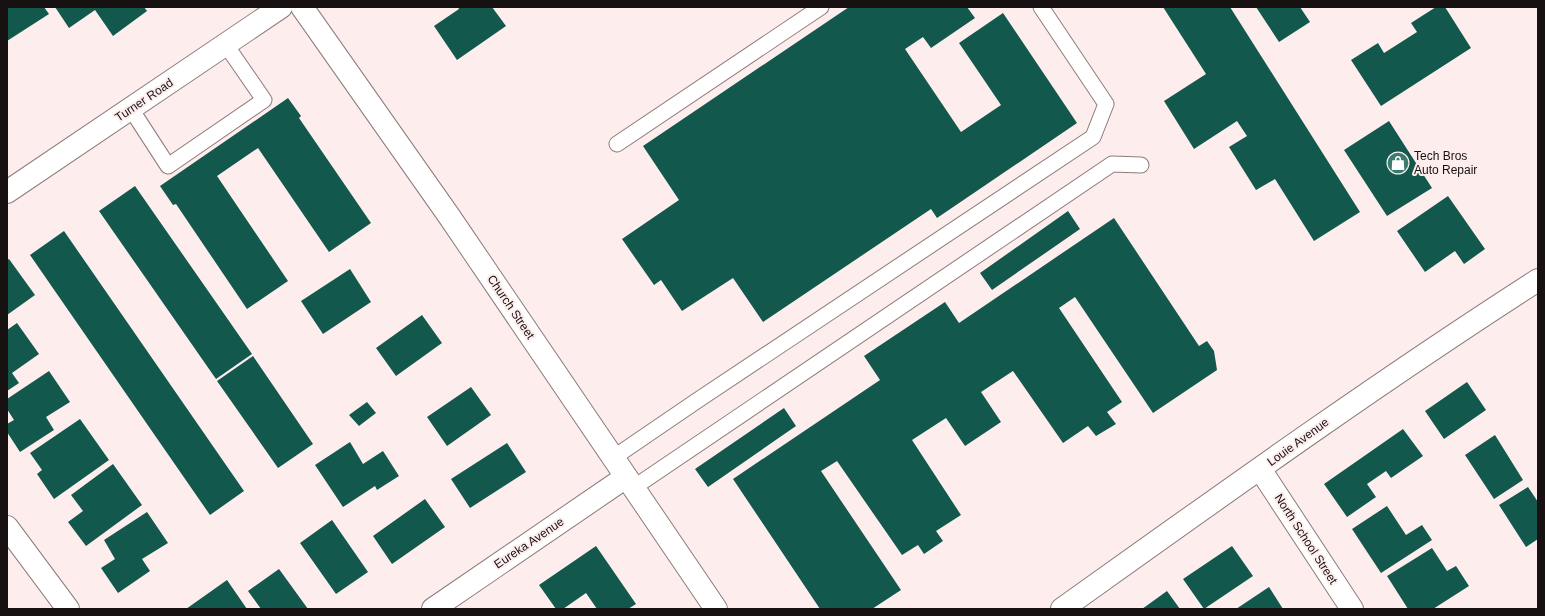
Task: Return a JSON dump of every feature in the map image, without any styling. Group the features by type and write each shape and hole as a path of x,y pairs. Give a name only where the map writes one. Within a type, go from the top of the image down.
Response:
{"street":[{"name":"Turner Road","path":"7,192 281,7"},
{"name":"Church Street","path":"302,7 450,216 716,609"},
{"name":"Louie Avenue","path":"1062,609 1370,391 1458,331 1538,280"},
{"name":"North School Street","path":"1260,469 1352,609"},
{"name":"Eureka Avenue","path":"433,609 629,482"},
{"path":"7,528 68,609"}],"lane":[{"path":"617,144 821,7"},
{"path":"613,458 1094,137 1106,104 1041,7"},
{"path":"131,109 168,166 264,100 226,45"},
{"path":"629,482 1112,164 1141,165"}],"building":[{"path":"7,7 44,7 49,14 7,41"},
{"path":"55,7 144,7 147,11 113,36 95,10 69,28"},
{"path":"458,7 492,7 506,26 457,60 434,26 459,9"},
{"path":"849,7 967,7 975,18 931,48 923,37 905,49 961,132 1001,105 959,43 1003,13 1077,123 937,218 931,209 763,322 733,278 682,311 661,280 654,285 622,239 679,200 643,146"},
{"path":"1163,7 1230,7 1360,212 1314,241 1275,179 1256,190 1229,147 1247,136 1237,121 1194,149 1164,101 1206,74"},
{"path":"1256,7 1300,7 1310,22 1279,42"},
{"path":"1436,7 1445,7 1471,48 1381,106 1351,60 1378,43 1384,53 1417,32 1411,23"},
{"path":"288,98 301,116 299,118 371,223 329,252 258,148 217,176 288,281 247,309 176,204 173,205 160,186"},
{"path":"1389,121 1432,188 1387,216 1344,150"},
{"path":"135,186 252,354 216,379 99,211"},
{"path":"1448,196 1485,249 1464,264 1455,251 1425,272 1397,231"},
{"path":"1068,211 1080,229 992,290 980,273"},
{"path":"1114,218 1199,346 1207,341 1214,351 1217,370 1153,413 1075,297 1059,308 1122,402 1107,412 1116,424 1096,436 1088,426 1063,443 1013,371 981,392 1001,422 965,446 946,418 912,440 961,515 936,531 943,541 924,554 918,545 902,555 837,461 821,471 901,590 872,609 820,609 733,479 880,380 864,356 945,302 959,323"},
{"path":"64,231 244,491 210,515 30,255"},
{"path":"9,259 35,295 7,315 7,260"},
{"path":"350,269 371,302 323,334 301,301"},
{"path":"422,315 442,343 396,376 376,348"},
{"path":"17,323 39,354 12,373 19,383 7,391 7,330"},
{"path":"253,356 313,444 278,468 217,381"},
{"path":"49,371 70,402 46,417 54,430 20,452 7,432 7,424 14,420 7,409 7,399"},
{"path":"1467,382 1486,410 1444,439 1425,411"},
{"path":"471,387 491,415 447,446 427,417"},
{"path":"367,402 376,413 359,426 349,415"},
{"path":"784,408 796,426 708,487 695,469"},
{"path":"80,419 109,460 54,499 37,474 42,470 30,453"},
{"path":"1403,429 1423,456 1391,478 1386,471 1367,484 1376,497 1347,517 1324,484"},
{"path":"1495,435 1523,480 1494,499 1465,455"},
{"path":"350,442 363,464 383,451 399,476 377,490 375,486 343,507 315,465"},
{"path":"507,443 526,472 470,508 451,479"},
{"path":"113,464 142,505 86,546 68,522 83,511 71,495"},
{"path":"1528,487 1538,502 1538,539 1526,547 1499,505"},
{"path":"425,499 445,527 392,564 373,536"},
{"path":"1387,506 1406,535 1422,525 1432,540 1381,573 1352,529"},
{"path":"147,512 168,543 142,559 150,571 118,593 101,568 115,559 104,540"},
{"path":"332,520 368,572 336,594 300,543"},
{"path":"596,546 636,604 628,609 597,609 586,593 563,609 556,609 539,585"},
{"path":"1232,546 1253,576 1204,609 1183,579"},
{"path":"1432,548 1447,571 1456,566 1469,586 1433,609 1408,609 1387,576"},
{"path":"279,569 308,609 261,609 248,591"},
{"path":"227,580 247,609 186,609"},
{"path":"1269,587 1283,609 1236,609"},
{"path":"1167,591 1180,609 1142,609"}],"place":[{"name":"Tech Bros Auto Repair","path":"1398,163"}]}
